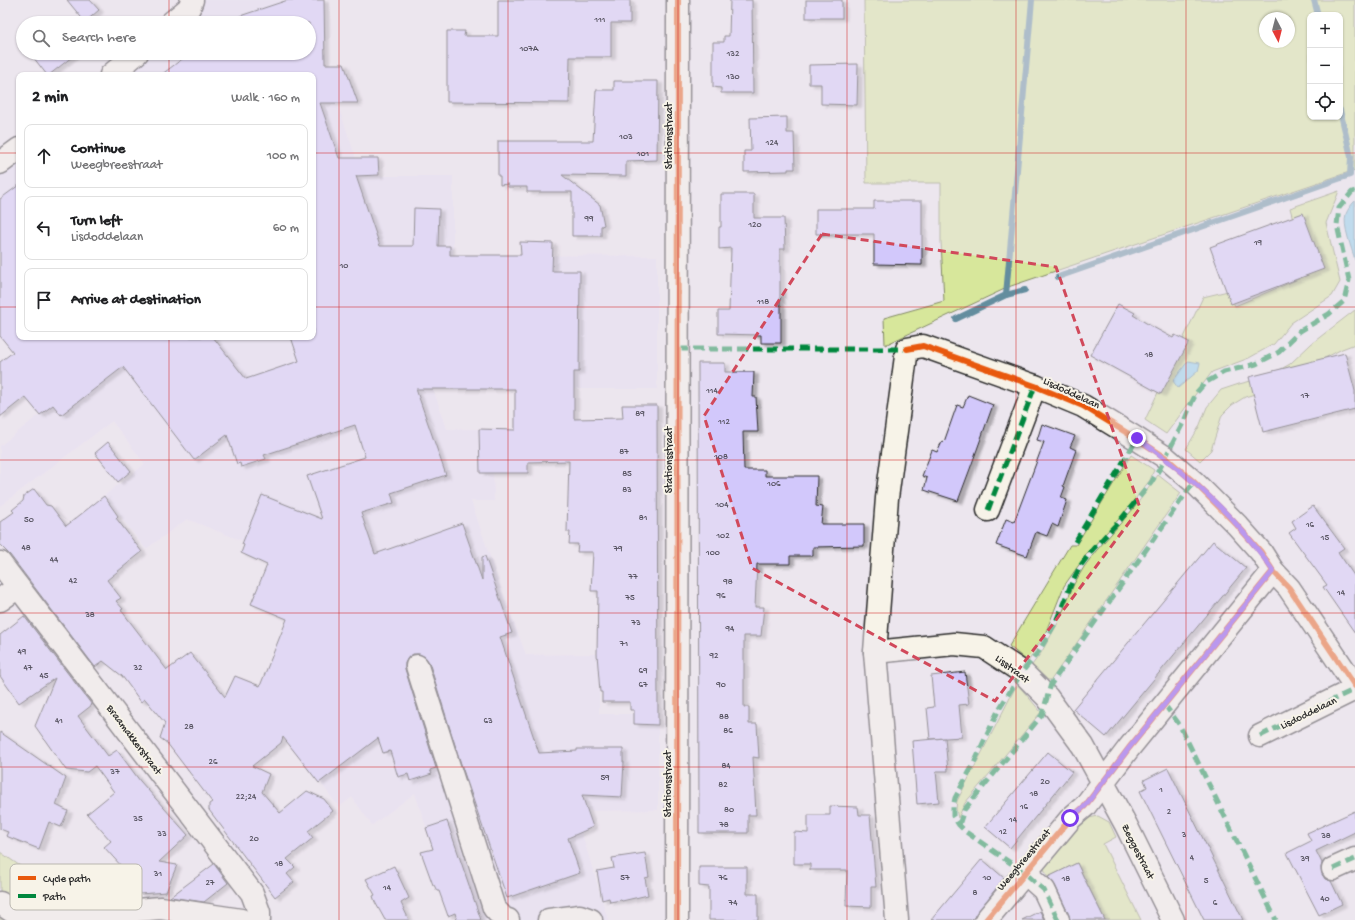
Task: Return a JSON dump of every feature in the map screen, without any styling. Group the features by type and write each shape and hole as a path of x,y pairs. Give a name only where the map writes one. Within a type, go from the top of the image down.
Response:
{"street":[{"path":"179,16 189,8 192,0"},
{"name":"Stationsstraat","path":"677,920 678,0"},
{"path":"115,72 129,60"},
{"path":"0,163 16,151"},
{"name":"Lisdoddelaan","path":"875,652 887,498 907,349 923,346 1035,386 1083,406 1137,438 1165,457 1194,482 1237,524 1261,552 1273,571 1289,588 1355,686"},
{"name":"Lisdoddelaan","path":"988,510 1035,386"},
{"name":"Braamakkerstraat","path":"0,563 252,893 259,912 259,920"},
{"name":"Weegbreestraat","path":"986,920 1070,818 1085,806 1129,748 1273,571"},
{"path":"0,600 18,587"},
{"name":"Lisstraat","path":"875,652 954,644 984,647 1022,672 1047,697 1083,746 1103,782"},
{"path":"875,652 897,920"},
{"path":"417,666 494,908 504,919 508,920"},
{"name":"Lisdoddelaan","path":"1260,736 1355,689"},
{"name":"Zeggestraat","path":"1103,782 1173,920"},
{"path":"1333,870 1355,859"},
{"path":"1025,873 1044,890 1058,920"},
{"path":"0,903 10,910"},
{"path":"10,910 18,915 49,917 111,916 161,908 241,920"},
{"path":"549,920 580,916 591,920"}],"highlighted area":[{"path":"822,234 1056,267 1140,508 995,701 752,568 704,416"}],"shaded area":[{"path":"204,0 302,0 307,16 196,16"},
{"path":"316,41 362,176 453,176 453,255 657,256 657,389 433,389 447,429 574,430 590,461 528,462 493,470 494,501 471,501 495,572 526,655 599,654 599,714 658,714 658,810 575,811 608,920 457,920 415,793 372,825 352,797 339,807 285,740 287,619 251,604 271,556 243,541 187,519 146,549 104,496 145,464 112,421 0,506 0,446 53,404 0,336 0,174 16,162 16,340 316,340 316,72 130,72 144,60 316,60"}],"green space":[{"path":"864,0 1355,0 1355,170 1011,286 885,345 884,318 944,301 941,241 941,183 866,183"},
{"path":"1339,191 1326,223 1340,282 1332,296 1291,323 1274,344 1249,358 1212,372 1166,434 1145,420 1203,297 1228,291 1235,306 1308,275 1290,208"},
{"path":"1355,310 1355,344 1342,349 1298,372 1271,389 1245,397 1232,405 1222,415 1211,450 1200,461 1186,449 1199,427 1207,407 1221,390 1267,377 1290,364 1311,344"},
{"path":"1131,455 1154,470 1150,480 1121,517 1088,552 1064,586 1045,634 1028,662 1009,646 1070,545 1076,545"},
{"path":"1158,475 1181,493 1051,680 1048,680 1032,665 1041,653 1058,623 1074,584 1096,551 1134,508"},
{"path":"1018,685 1041,712 965,803 958,818 956,809 957,801 1014,690"},
{"path":"1098,816 1109,822 1116,837 1103,844 1141,920 1105,920 1077,863 1048,877 1043,867 1080,820"},
{"path":"0,852 17,864 10,864 11,910 7,920 0,920"}],"water":[{"path":"1355,201 1355,260 1346,230 1345,219 1348,210"},
{"path":"1188,361 1200,363 1198,371 1178,388 1173,381"}],"building":[{"path":"67,0 90,0 99,10 92,16 80,16"},
{"path":"288,0 324,0 325,64 344,64 358,103 320,103 339,158 378,158 379,175 356,176 380,246 413,246 414,208 439,209 438,246 450,246 450,255 521,255 520,242 553,243 552,271 580,271 579,372 574,372 574,419 623,418 622,405 657,405 658,725 634,724 634,710 630,710 630,702 602,702 597,654 598,591 591,591 593,552 577,552 578,544 569,544 570,532 567,532 569,461 528,462 528,473 480,473 479,429 515,430 515,389 416,389 446,475 391,493 394,503 361,513 375,554 462,523 482,580 482,557 485,556 512,633 500,637 539,753 577,751 577,749 623,749 624,762 622,797 582,795 593,827 568,838 580,873 507,898 461,764 429,662 425,657 419,654 413,654 405,663 405,669 436,768 430,770 432,774 410,781 408,774 398,777 390,751 383,753 378,738 319,783 283,737 281,743 252,766 269,774 262,792 280,813 307,791 324,799 333,811 308,831 313,838 287,859 295,867 287,874 294,882 275,897 209,810 209,804 212,802 167,743 160,738 165,723 145,699 141,702 122,676 103,661 95,667 10,555 0,545 0,522 14,512 12,510 23,501 24,496 34,489 46,505 51,506 66,526 104,496 118,516 116,518 142,552 107,580 121,598 116,601 123,609 121,610 167,670 190,653 225,697 235,676 260,686 287,619 251,604 267,565 241,553 244,545 242,544 262,495 322,519 307,476 365,457 355,425 264,455 266,459 241,467 240,463 237,464 227,435 194,460 123,367 61,415 53,405 40,415 25,397 0,417 0,362 13,352 0,336 0,199 16,187 16,340 215,340 246,379 299,361 292,340 316,340 316,72 165,72 181,60 316,60 316,16 240,16"},
{"path":"498,0 630,0 630,23 611,23 611,57 570,57 569,103 447,102 447,31 465,31 464,36 498,36"},
{"path":"730,0 752,0 753,93 721,93 721,88 713,87 713,42 724,42 724,36 729,36"},
{"path":"806,0 842,0 842,18 806,18"},
{"path":"35,60 68,60 53,72 45,72"},
{"path":"858,64 857,105 821,104 821,84 809,84 809,65"},
{"path":"614,81 658,81 657,160 626,161 626,176 562,175 600,205 604,225 601,226 601,236 572,236 572,192 527,192 527,187 508,187 508,184 500,185 500,176 498,176 498,141 593,141 596,90 614,90"},
{"path":"787,117 787,133 794,133 795,169 788,169 788,171 744,172 744,151 751,151 750,118"},
{"path":"721,194 754,194 754,218 784,218 785,249 780,249 781,343 761,343 761,335 718,334 718,311 729,311 731,248 719,249"},
{"path":"874,201 922,201 922,265 874,264 874,234 816,234 816,209 874,209"},
{"path":"1303,213 1324,269 1231,304 1210,247"},
{"path":"1118,304 1135,313 1133,315 1173,338 1175,335 1189,342 1161,394 1090,355"},
{"path":"1345,353 1355,391 1355,409 1263,432 1249,377"},
{"path":"698,363 725,363 725,372 754,372 753,397 756,397 758,432 743,432 744,470 765,470 765,476 817,476 816,506 823,507 821,524 864,524 864,546 813,547 813,556 790,556 790,564 757,564 755,607 764,607 761,636 744,636 744,707 749,707 749,724 757,724 759,758 753,757 756,815 748,815 748,833 699,833"},
{"path":"968,395 993,405 958,501 924,490 927,478 922,476 932,450 937,452 942,441 944,442 957,405 963,407"},
{"path":"1042,424 1075,436 1070,447 1076,450 1063,486 1065,487 1061,498 1067,500 1058,527 1052,524 1047,536 1036,532 1027,556 996,545 1006,519 1014,522 1044,442 1037,440"},
{"path":"108,442 131,471 118,482 95,453"},
{"path":"1313,506 1344,548 1338,552 1355,577 1355,633 1323,587 1327,585 1289,533 1296,528 1292,521"},
{"path":"1213,541 1246,568 1106,737 1073,709"},
{"path":"24,616 92,705 78,716 108,756 117,750 140,781 188,835 159,862 177,865 166,892 142,894 142,864 119,864 104,847 111,841 87,814 114,792 95,766 87,772 66,770 35,726 55,678 19,703 0,676 0,635"},
{"path":"965,672 969,704 959,705 962,737 930,739 927,708 934,707 931,676"},
{"path":"0,732 66,778 56,805 68,811 61,827 49,822 39,849 6,836 8,832 0,829"},
{"path":"945,738 948,771 936,771 939,802 917,804 912,741"},
{"path":"1048,752 1072,772 1010,848 985,827"},
{"path":"1168,768 1243,920 1204,920 1140,791 1147,787 1144,780"},
{"path":"830,806 858,807 859,815 870,815 876,887 871,887 871,907 846,906 847,870 810,870 810,864 794,864 794,832 808,833 808,815 830,815"},
{"path":"1355,811 1355,832 1316,851 1322,863 1322,874 1325,879 1331,881 1342,904 1319,915 1287,853 1311,841 1307,833"},
{"path":"447,821 481,920 457,920 455,913 448,916 439,891 437,891 433,885 421,852 433,849 426,828"},
{"path":"645,853 649,877 645,878 648,895 622,901 610,902 609,898 602,900 597,871 614,868 612,858"},
{"path":"982,859 1004,878 975,916 971,920 931,920"},
{"path":"1077,863 1105,920 1070,920 1055,885 1048,877"},
{"path":"214,864 228,883 204,902 170,897"},
{"path":"394,866 409,898 401,903 409,920 385,920 375,902 373,896 375,895 366,879"},
{"path":"699,867 747,867 747,894 758,894 758,920 709,920 709,887 699,886"},
{"path":"1040,911 1044,920 1022,920"}],"waterway":[{"path":"1006,295 1032,0"},
{"path":"1314,0 1317,12"},
{"path":"1058,277 1350,175 1351,157 1342,120"},
{"path":"956,319 1006,295 1025,290"}],"marked path":[{"path":"1058,920 1044,890 1025,873 966,832 959,825 953,816 955,798 971,769 998,711 1022,672 1039,651 1055,624 1072,582 1081,565 1093,549 1122,518 1151,483 1185,419 1197,392 1205,383 1224,372 1256,364 1279,352 1300,331 1329,314 1344,301 1349,280 1337,225 1339,208 1352,192 1355,191"},
{"path":"678,349 907,349"},
{"path":"988,510 1035,386"},
{"path":"1075,542 1137,439"},
{"path":"959,825 964,810 1042,715 1051,684 1194,482"},
{"path":"1260,736 1355,689"},
{"path":"1164,704 1179,724 1276,920"},
{"path":"1333,869 1355,859"}],"cycle path":[{"path":"677,920 678,0"},
{"path":"907,349 923,346 1035,386 1083,406 1165,457 1194,482 1237,525 1261,552 1273,571 1289,588 1355,686"},
{"path":"986,920 1071,818 1085,806 1129,748 1273,571"}],"route":[{"path":"1070,818 1085,806 1129,748 1273,571 1261,552 1237,524 1194,482 1165,457 1137,438"}]}
